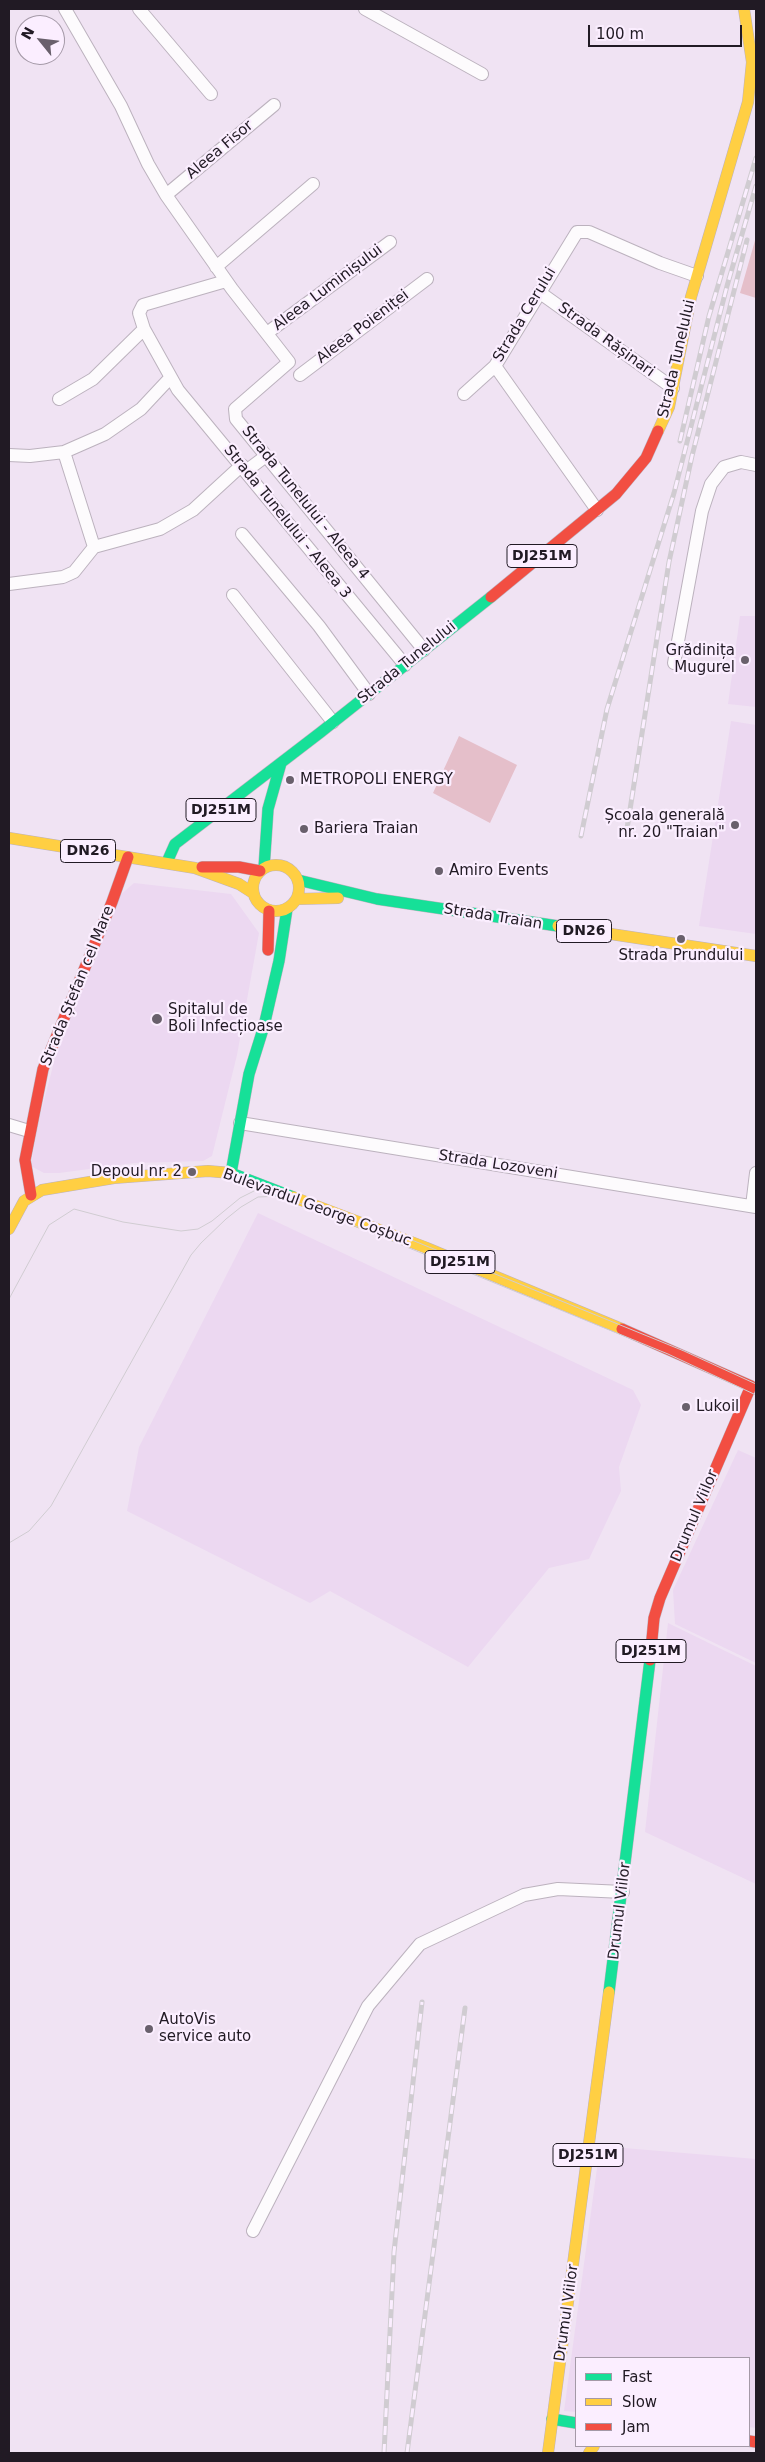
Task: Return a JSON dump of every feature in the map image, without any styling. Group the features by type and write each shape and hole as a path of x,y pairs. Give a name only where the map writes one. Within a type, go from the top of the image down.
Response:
{"main road":[{"name":"Strada Tunelului","path":"281,763 597,510 616,494 646,458 663,424 673,388 697,276 748,102 752,62 744,9"},
{"name":"DJ251M","path":"262,870 267,842 271,794 281,763"},
{"name":"DJ251M","path":"167,862 175,844 281,763"},
{"name":"DN26","path":"9,838 195,868 239,884 253,893 259,904 269,911"},
{"path":"267,842 282,865"},
{"name":"Strada Ștefan cel Mare","path":"31,1196 25,1170 30,1131 43,1069 52,1043 115,896 128,856"},
{"name":"DN26","path":"195,868 215,865 262,870 272,865 282,865 291,870 298,880"},
{"path":"253,893 255,878 262,870"},
{"path":"249,1074 268,1008 287,909 297,898 298,880"},
{"name":"Strada Traian","path":"298,880 377,899 756,956"},
{"name":"Strada Traian","path":"297,898 377,899"},
{"path":"266,958 270,932 269,911 287,909"},
{"path":"232,1173 249,1074 253,1031 262,984"},
{"name":"Bulevardul George Coșbuc","path":"31,1196 58,1186 114,1178 208,1171 232,1173 427,1248 680,1353 754,1387"},
{"path":"9,1229 24,1201 31,1196"},
{"name":"Drumul Viilor","path":"548,2453 623,1892 654,1618 660,1598 754,1387"},
{"path":"552,2419 575,2423"}],"street":[{"name":"Strada Tunelului - Aleea 4","path":"65,9 121,106 148,164 166,194 226,281 289,362 235,409 234,414 424,650"},
{"path":"139,9 211,94"},
{"path":"365,9 482,74"},
{"name":"Aleea Fisor","path":"166,194 274,105"},
{"path":"216,267 313,184"},
{"name":"Strada Cerului","path":"464,394 496,366 573,237 581,231 589,232 660,263 697,276"},
{"name":"Aleea Luminișului","path":"267,333 390,242"},
{"name":"Aleea Poieniței","path":"300,375 427,279"},
{"path":"59,399 93,379 144,329 139,313 143,305 226,281"},
{"name":"Strada Rășinari","path":"539,292 673,388"},
{"name":"Strada Tunelului - Aleea 3","path":"144,329 170,378 405,665"},
{"path":"496,366 597,510"},
{"path":"9,455 30,456 64,452 105,434 141,409 170,378"},
{"path":"64,452 94,547"},
{"path":"9,584 63,577 74,572 94,547 160,529 193,510 244,468 266,456"},
{"path":"674,663 702,511 711,484 724,467 741,462 756,466"},
{"path":"242,534 319,626 369,694"},
{"path":"233,595 333,722"},
{"name":"Strada Lozoveni","path":"240,1123 754,1207"},
{"path":"9,1125 30,1131"},
{"path":"754,1207 756,1173"},
{"path":"253,2231 368,2006 420,1944 524,1895 558,1889 623,1892"}],"shaded area":[{"path":"756,237 756,298 740,293"},
{"name":"Grădinița Mugurel","path":"740,616 756,616 756,707 728,704"},
{"name":"Școala generală nr. 20 \"Traian\"","path":"731,721 756,725 756,934 699,926"},
{"path":"459,736 517,765 490,823 433,793"},
{"name":"Spitalul de Boli Infecțioase","path":"134,883 231,894 259,933 237,1055 212,1156 203,1161 134,1163 59,1173 44,1173 31,1166 38,1124 55,1058 118,897"},
{"path":"258,1213 633,1390 641,1405 619,1467 621,1491 589,1559 549,1568 468,1667 330,1591 310,1603 127,1511 139,1447"},
{"path":"738,1450 756,1458 756,1663 675,1624 673,1590"},
{"path":"668,1623 756,1666 756,1884 645,1832"},
{"path":"600,2146 756,2159 756,2428 750,2427 750,2357 575,2357 575,2412 564,2411"}],"tram line":[{"path":"9,1299 49,1225 74,1209 123,1222 181,1231 198,1229 212,1221 240,1198 258,1189 272,1187 291,1192"},
{"path":"9,1543 29,1531 51,1506 191,1255 226,1219 258,1197 282,1196 668,1354 756,1395"},
{"path":"375,1225 684,1351 756,1384"}],"railway":[{"path":"680,441 709,316 756,158"},
{"path":"581,836 607,709 674,493 727,286 756,186"},
{"path":"626,835 669,562 692,456 747,240"},
{"path":"384,2453 394,2252 422,2002"},
{"path":"407,2453 465,2008"}],"traffic: fast":[{"path":"167,862 175,844 321,732 491,597"},
{"path":"264,868 268,809 281,763"},
{"path":"298,880 377,899 558,926"},
{"path":"287,909 279,961 264,1026 249,1074 231,1173 293,1197"},
{"path":"609,1992 650,1660"},
{"path":"552,2419 575,2423"}],"traffic: slow":[{"path":"658,431 669,407 691,297 748,102 752,62 744,9"},
{"path":"9,838 195,868 239,884 253,893"},
{"path":"281,865 293,871 298,879 299,888 298,897 293,905 285,910 271,911 259,905 254,897 253,883 259,871 267,866 281,865"},
{"path":"297,899 338,898"},
{"path":"558,926 756,956"},
{"path":"9,1229 24,1201 42,1190 114,1178 208,1171 231,1173"},
{"path":"293,1197 427,1248 622,1329"},
{"path":"548,2453 609,1992"},
{"path":"589,2453 593,2447"}],"traffic: jam":[{"path":"491,597 616,494 646,458 658,431"},
{"path":"31,1195 25,1160 43,1069 112,902 128,857"},
{"path":"202,867 239,867 260,871"},
{"path":"268,950 269,911"},
{"path":"622,1329 751,1386 660,1598 654,1618 650,1660"},
{"path":"750,2441 756,2442"}],"place":[{"name":"Grădinița Mugurel","path":"745,660"},
{"name":"METROPOLI ENERGY","path":"290,780"},
{"name":"Școala generală nr. 20 \"Traian\"","path":"735,825"},
{"name":"Bariera Traian","path":"304,829"},
{"name":"Amiro Events","path":"439,871"},
{"name":"Strada Prundului","path":"681,939"},
{"name":"Spitalul de Boli Infecțioase","path":"157,1019"},
{"name":"Depoul nr. 2","path":"192,1172"},
{"name":"Lukoil","path":"686,1407"},
{"name":"AutoVis service auto","path":"149,2029"}]}
